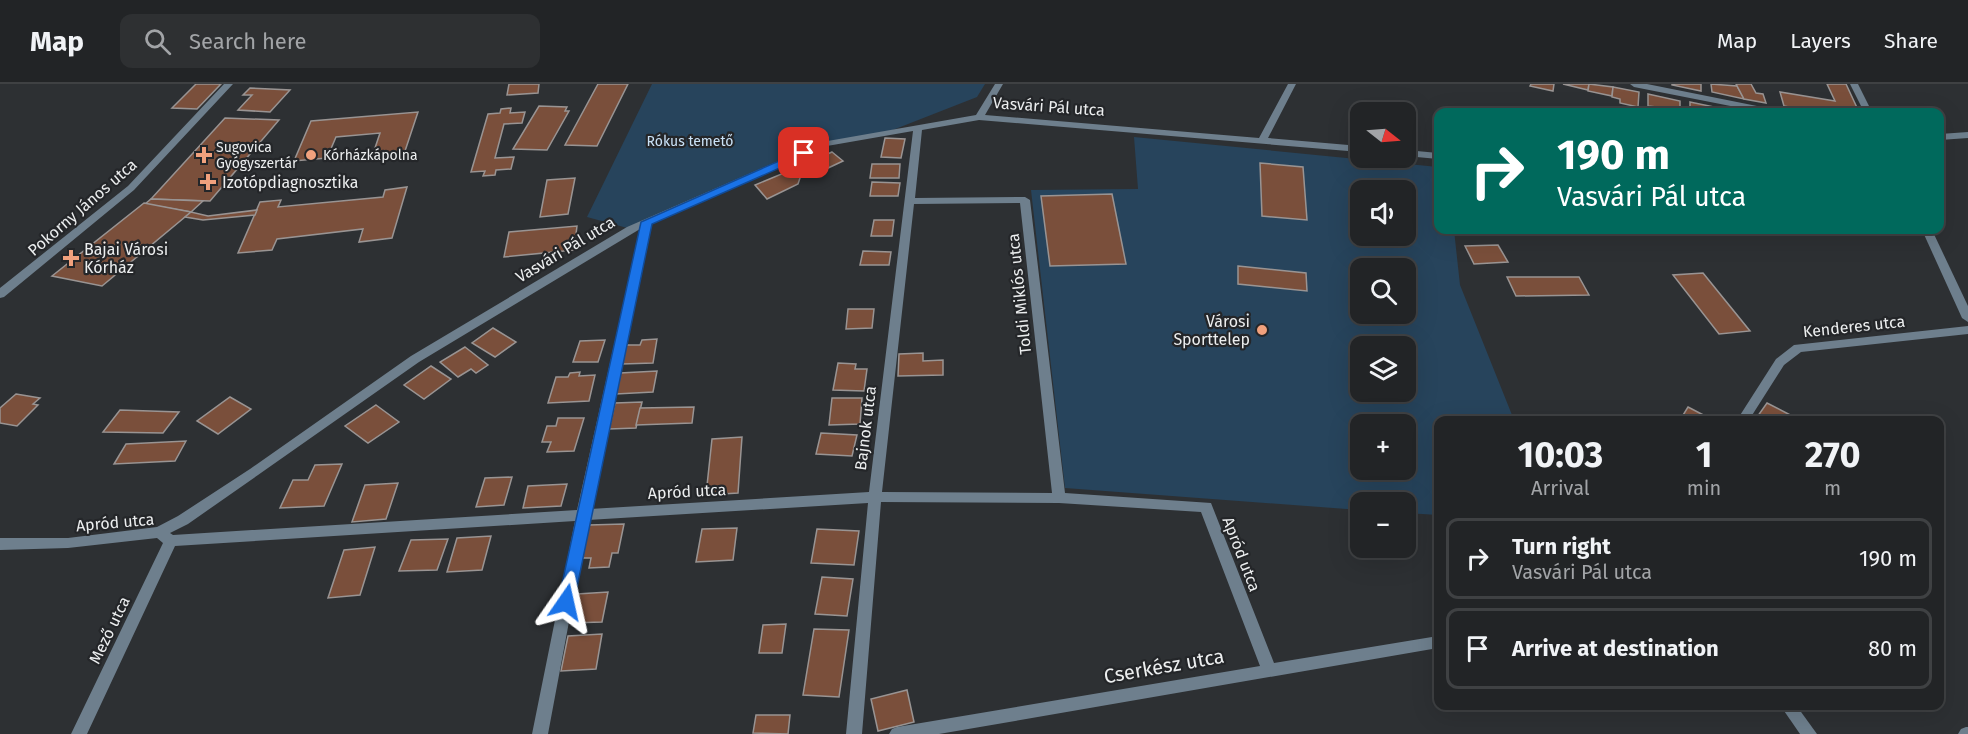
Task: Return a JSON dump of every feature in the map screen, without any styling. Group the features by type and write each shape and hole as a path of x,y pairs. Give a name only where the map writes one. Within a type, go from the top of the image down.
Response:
{"street":[{"name":"Pokorny János utca","path":"0,294 131,188 229,84"},
{"path":"979,117 999,84"},
{"path":"1262,140 1292,84"},
{"path":"1634,84 1752,108"},
{"path":"1854,84 1866,108"},
{"name":"Vasvári Pál utca","path":"159,532 183,520 237,484 416,359 564,269 647,222 825,144 979,117 1350,148"},
{"name":"Bajnok utca","path":"854,734 874,497 918,127"},
{"path":"1944,137 1968,135"},
{"path":"1416,154 1434,156"},
{"name":"Toldi Miklós utca","path":"911,201 1025,200 1059,498"},
{"path":"540,734 583,514 647,222"},
{"path":"1929,234 1963,296 1968,318"},
{"name":"Kenderes utca","path":"1746,416 1780,362 1798,348 1968,330"},
{"name":"Apród utca","path":"0,544 68,543 159,532 171,542 874,497 1059,498 1206,507 1269,669"},
{"name":"Mező utca","path":"79,734 171,542"},
{"name":"Cserkész utca","path":"897,734 1434,643"},
{"path":"1791,710 1809,734"}],"green space":[{"name":"Rókus temető","path":"652,84 985,84 977,97 885,133 825,144 631,229 587,217"},
{"name":"Városi Sporttelep","path":"1134,137 1350,158 1350,168 1416,168 1416,165 1434,167 1434,234 1454,234 1460,285 1512,416 1434,416 1434,515 1416,514 1416,492 1350,492 1350,509 1065,488 1031,190 1138,189"}],"building":[{"path":"196,84 221,84 197,109 172,108"},
{"path":"509,84 539,84 538,93 507,95"},
{"path":"598,84 628,84 597,146 565,145"},
{"path":"1531,84 1554,84 1553,91 1530,86"},
{"path":"1563,84 1589,84 1588,90"},
{"path":"1589,84 1613,87 1612,96 1588,91"},
{"path":"1672,84 1701,84 1701,91 1672,85"},
{"path":"1711,84 1737,86 1744,99 1712,92"},
{"path":"1736,84 1751,84 1756,93 1763,94 1766,103 1744,99"},
{"path":"1827,84 1846,84 1857,108 1784,106 1780,92 1835,101"},
{"path":"1613,87 1639,92 1638,107 1620,103 1620,99 1612,97"},
{"path":"250,88 290,90 270,112 238,110 252,95 243,95"},
{"path":"1648,94 1680,101 1680,108 1648,106"},
{"path":"1690,102 1719,108 1690,108"},
{"path":"539,106 567,107 565,111 569,111 547,150 513,149"},
{"path":"511,108 510,113 525,112 522,123 504,124 495,158 514,157 511,169 496,170 495,175 483,176 485,171 471,172 488,114 500,113 501,109"},
{"path":"418,112 405,151 373,154 380,133 336,137 327,158 294,161 311,121"},
{"path":"225,118 279,120 210,201 151,199"},
{"path":"885,138 905,139 901,158 881,157"},
{"path":"832,152 843,161 811,176 800,167"},
{"path":"1260,163 1303,167 1307,220 1262,216"},
{"path":"872,164 900,164 899,178 870,178"},
{"path":"791,170 800,178 798,184 767,199 755,185"},
{"path":"575,178 568,214 540,217 547,180"},
{"path":"872,182 900,183 898,196 870,196"},
{"path":"407,187 392,238 359,242 363,229 277,239 272,250 238,253 260,202 281,200 278,207 383,197 385,190"},
{"path":"1112,194 1126,264 1050,266 1041,196"},
{"path":"151,199 203,201 191,212 145,204"},
{"path":"144,203 191,212 102,286 52,276"},
{"path":"257,210 255,215 203,220 185,217 191,212 208,216"},
{"path":"874,220 894,220 892,236 871,236"},
{"path":"577,226 574,250 504,257 509,232"},
{"path":"1498,245 1508,262 1474,264 1465,246"},
{"path":"863,251 891,252 889,265 860,265"},
{"path":"1238,266 1306,273 1307,291 1238,284"},
{"path":"1703,273 1750,331 1719,334 1673,275"},
{"path":"1507,277 1579,277 1589,295 1516,296"},
{"path":"848,309 874,309 872,328 846,329"},
{"path":"493,328 516,342 495,357 472,343"},
{"path":"657,339 653,363 622,364 626,345 640,345 642,340"},
{"path":"605,340 598,362 573,362 580,341"},
{"path":"465,347 488,365 476,373 471,369 458,377 440,362"},
{"path":"923,353 923,361 943,360 943,375 898,376 899,354"},
{"path":"838,363 856,364 855,369 867,369 864,391 833,390"},
{"path":"431,366 451,379 424,399 404,385"},
{"path":"657,371 653,392 616,394 620,373"},
{"path":"580,372 579,376 595,375 589,401 548,403 556,377 568,377 570,373"},
{"path":"16,394 40,398 33,404 38,405 17,426 0,423 0,408"},
{"path":"230,397 251,409 218,434 197,421"},
{"path":"832,398 862,398 860,424 829,425"},
{"path":"642,402 636,428 609,429 615,403"},
{"path":"1767,403 1792,416 1758,416"},
{"path":"376,405 399,422 368,443 345,426"},
{"path":"694,407 692,423 636,425 640,408"},
{"path":"1688,407 1705,416 1682,416"},
{"path":"120,410 179,412 163,433 103,432"},
{"path":"558,418 584,418 574,451 547,452 551,442 542,442 547,426 556,426"},
{"path":"821,433 857,435 852,456 816,454"},
{"path":"742,437 738,493 706,495 712,439"},
{"path":"186,441 175,461 114,464 126,444"},
{"path":"342,464 324,506 280,508 293,480 308,480 315,465"},
{"path":"512,477 504,505 476,507 485,478"},
{"path":"398,483 386,519 352,522 365,485"},
{"path":"567,484 561,506 523,508 528,486"},
{"path":"624,524 618,553 612,553 609,567 589,568 591,558 581,558 589,525"},
{"path":"737,528 733,560 696,562 702,529"},
{"path":"817,529 859,531 854,565 811,563"},
{"path":"491,536 482,570 447,572 457,538"},
{"path":"448,539 437,570 399,571 411,540"},
{"path":"375,547 360,595 328,598 344,550"},
{"path":"822,577 853,579 847,616 815,614"},
{"path":"608,592 602,622 570,623 577,594"},
{"path":"786,624 782,653 759,653 763,625"},
{"path":"814,629 849,630 839,697 803,695"},
{"path":"602,634 596,669 561,671 568,636"},
{"path":"907,690 914,722 878,731 871,699"},
{"path":"756,715 790,715 788,734 753,733"}],"place":[{"name":"Sugovica Gyógyszertár","path":"204,155"},
{"name":"Kórházkápolna","path":"311,155"},
{"name":"Izotópdiagnosztika","path":"208,182"},
{"name":"Bajai Városi Kórház","path":"71,258"},
{"name":"Városi Sporttelep","path":"1262,330"}],"route":[{"path":"566,602 647,222 804,153"}]}
